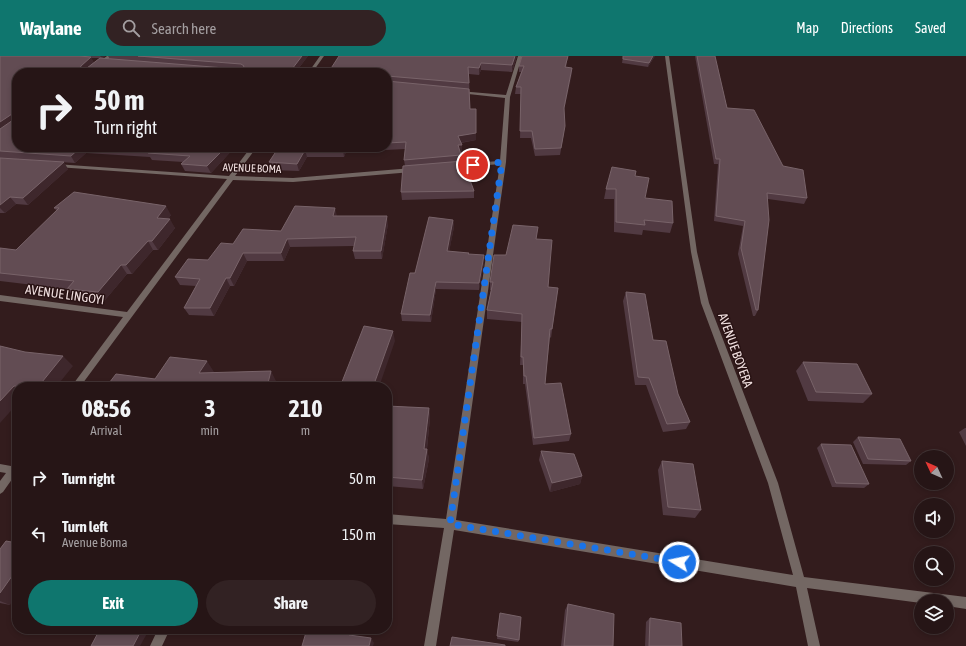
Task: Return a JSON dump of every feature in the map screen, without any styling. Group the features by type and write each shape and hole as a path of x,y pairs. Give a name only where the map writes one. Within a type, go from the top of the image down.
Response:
{"street":[{"path":"94,68 110,56"},
{"path":"314,68 322,56"},
{"path":"430,646 450,524 502,162 508,97 520,56"},
{"name":"AVENUE BOYERA","path":"667,56 694,252 705,303 773,483 800,582 814,646"},
{"path":"95,61 110,62"},
{"path":"455,92 508,97"},
{"path":"78,382 250,152"},
{"path":"448,167 502,162"},
{"name":"AVENUE BOMA","path":"48,164 231,178 293,180 416,170"},
{"name":"AVENUE LINGOYI","path":"0,298 127,315"},
{"path":"0,468 12,469"},
{"path":"0,489 12,474"},
{"path":"392,519 450,524 800,582 966,603"},
{"path":"156,646 162,634"}],"building":[{"path":"0,56 91,57 80,68 12,68 12,114 0,122"},
{"path":"138,56 302,56 293,68 243,68 244,66 241,64"},
{"path":"339,56 515,56 512,65 481,63 479,68 468,67 469,83 392,76 392,68 331,68"},
{"path":"522,56 568,56 565,67 572,68 564,108 565,126 561,148 535,149 532,131 520,131 521,87 516,87 524,66 519,66"},
{"path":"623,56 653,56 649,63 623,59"},
{"path":"697,56 715,56 727,108 754,110 783,166 803,170 807,198 767,193 769,220 758,310 756,310 741,248 745,221 716,216 720,159 716,159"},
{"path":"100,58 225,68 87,68"},
{"path":"392,81 469,89 470,109 476,109 476,133 458,136 462,145 458,145 461,155 404,160 406,142 392,143"},
{"path":"12,121 12,152 0,151 0,129"},
{"path":"14,152 75,152 71,156"},
{"path":"221,152 207,166 181,164 190,156 148,153"},
{"path":"276,152 304,152 297,164 269,162"},
{"path":"0,158 64,162 23,198 10,197 0,205"},
{"path":"463,161 474,191 401,192 403,166"},
{"path":"612,167 636,171 635,176 649,178 645,198 672,201 673,223 644,220 645,225 616,222 616,189 606,189"},
{"path":"74,192 166,206 157,218 170,219 152,241 148,241 126,265 121,265 98,292 67,289 74,281 0,273 0,248 16,250 59,208 54,208"},
{"path":"295,206 335,208 333,216 387,216 381,251 353,251 356,237 287,239 281,253 243,253 230,278 226,278 210,308 184,308 200,279 175,277 188,259 208,260 221,243 233,244 243,229 281,231"},
{"path":"429,217 453,220 447,251 484,255 479,283 436,282 430,315 401,314 410,273 415,273"},
{"path":"513,225 538,227 536,239 552,240 548,287 558,288 552,329 550,329 545,384 561,383 571,434 534,438 526,376 524,376 523,357 521,357 522,314 487,310 493,282 490,282 494,255 506,255"},
{"path":"626,292 645,294 653,340 666,341 678,394 690,422 667,424 649,378 638,377"},
{"path":"364,326 393,331 375,382 342,382"},
{"path":"0,346 25,352 63,356 42,382 12,382 12,388 0,401"},
{"path":"170,357 207,361 199,373 271,371 268,382 110,382 116,374 155,379"},
{"path":"803,362 857,364 872,394 816,392"},
{"path":"392,406 429,408 424,449 427,449 422,480 392,477"},
{"path":"858,437 900,439 911,461 868,459"},
{"path":"821,444 851,445 869,484 836,483"},
{"path":"541,451 574,454 582,476 552,483"},
{"path":"662,461 693,464 701,510 668,507"},
{"path":"6,541 12,542 12,576 0,593 0,549"},
{"path":"568,604 614,614 613,646 564,646"},
{"path":"500,613 521,617 519,640 497,636"},
{"path":"650,618 681,623 682,646 649,646"},
{"path":"97,634 139,634 133,646 91,646"},
{"path":"306,634 349,634 371,638 369,646 302,646"},
{"path":"452,637 505,645 505,646 450,646"}],"route":[{"path":"473,165 502,162 450,524 679,562"}]}
